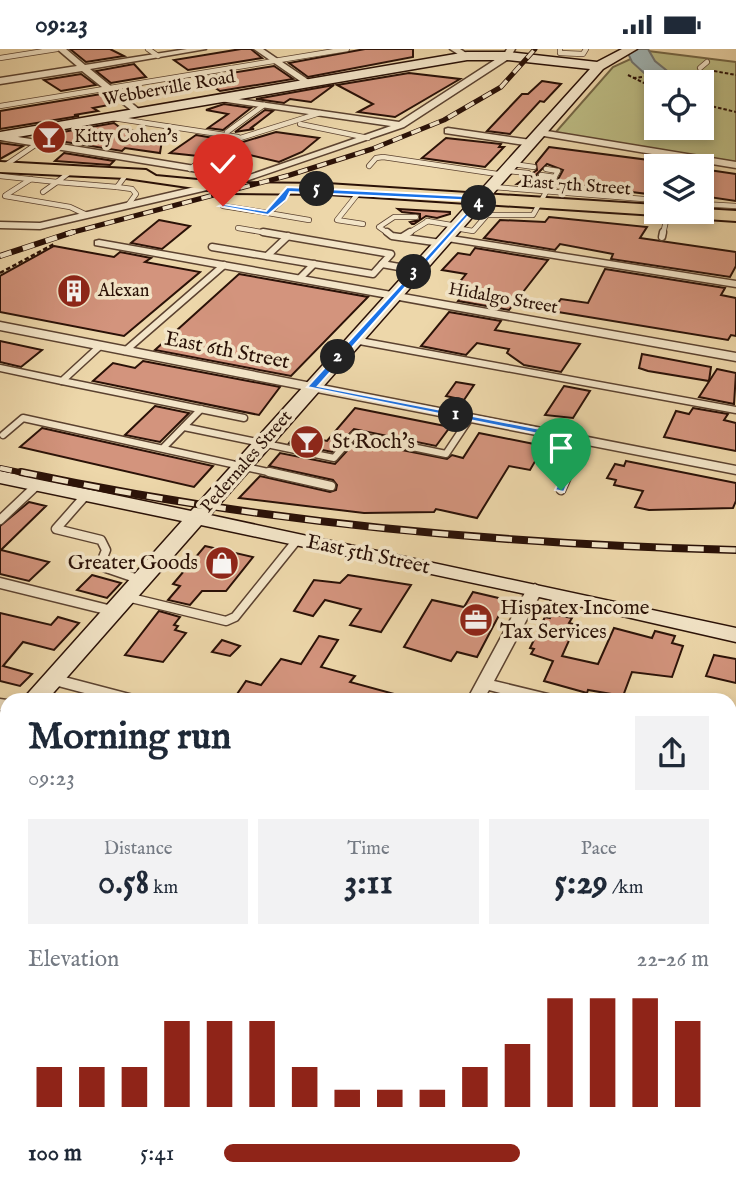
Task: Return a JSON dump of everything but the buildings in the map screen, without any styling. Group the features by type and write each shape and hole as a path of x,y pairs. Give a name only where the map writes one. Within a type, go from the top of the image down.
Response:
{"main road":[{"name":"East 7th Street","path":"0,170 70,171 125,179 240,180 327,189"},
{"name":"East 7th Street","path":"214,181 287,190 353,187 487,200 543,198 644,206"},
{"path":"714,215 736,216"}],"street":[{"path":"59,49 138,113"},
{"path":"0,81 202,49"},
{"path":"258,49 309,83"},
{"path":"454,49 467,56"},
{"path":"599,66 623,51"},
{"path":"240,180 401,125 509,53"},
{"name":"Webberville Road","path":"0,137 467,56 509,53 599,66"},
{"name":"Pedernales Street","path":"40,693 392,296 470,212 487,200 508,170 599,66"},
{"path":"220,98 401,125"},
{"path":"449,131 536,138 736,165"},
{"path":"0,137 207,172 214,181 87,215 26,227 0,225"},
{"path":"450,234 736,284"},
{"name":"Hidalgo Street","path":"99,243 736,357"},
{"name":"East 6th Street","path":"0,326 736,470"},
{"name":"East 5th Street","path":"0,477 535,589 736,635"},
{"path":"0,583 127,596"},
{"path":"479,693 535,589"},
{"path":"53,679 105,693"},
{"path":"484,684 521,693"}],"lane":[{"path":"0,58 59,49"},
{"path":"148,49 158,56"},
{"path":"0,106 347,49"},
{"path":"559,49 562,53 583,54 586,49"},
{"path":"700,68 707,62"},
{"path":"227,132 264,105"},
{"path":"190,169 221,144 320,113"},
{"path":"110,117 242,137"},
{"path":"300,124 368,138"},
{"path":"0,170 38,143"},
{"path":"369,166 376,159 383,157 528,173"},
{"path":"508,170 534,167"},
{"path":"543,198 558,171 546,169"},
{"path":"0,170 31,179 57,182 125,179 136,194 128,205"},
{"path":"43,191 70,171"},
{"path":"541,175 555,177"},
{"path":"2,197 31,179"},
{"path":"353,187 337,220 363,224"},
{"path":"268,213 284,199 287,190"},
{"path":"2,197 70,207 87,215"},
{"path":"414,218 389,226 387,231 392,236 402,237 473,231 487,200"},
{"path":"638,204 644,203"},
{"path":"714,205 736,206"},
{"path":"223,206 309,220"},
{"path":"402,237 427,221 450,234"},
{"path":"662,236 665,224"},
{"path":"212,247 373,274 391,254 238,228"},
{"path":"267,256 288,236"},
{"path":"300,278 314,264"},
{"path":"382,264 416,270"},
{"path":"125,351 224,265"},
{"path":"354,340 736,410"},
{"path":"62,381 100,345"},
{"path":"0,368 244,418"},
{"path":"164,447 201,409"},
{"path":"3,435 23,418 245,464 331,485"},
{"path":"184,427 334,458 354,435 446,454 470,418"},
{"path":"561,490 584,440"},
{"path":"0,520 36,485"},
{"path":"85,496 57,529 101,540 106,550 102,560 127,596 226,621 235,617 297,540"}],"path":[{"path":"628,75 644,83"},
{"path":"633,78 644,77"},
{"path":"714,107 736,112"},
{"path":"0,273 54,244"}],"green space":[{"path":"648,51 736,62 736,162 714,158 714,154 686,154 555,133 613,67"}],"shaded area":[{"path":"626,49 648,49 655,61 666,70 644,70 644,73 632,62"}],"railway":[{"path":"71,233 290,175 372,149 444,120 501,87 535,49"},
{"path":"0,256 71,233"},
{"path":"66,234 71,233"},
{"path":"0,468 29,474"},
{"path":"21,472 198,504 377,527 556,542 736,550"}],"place":[{"name":"Kitty Cohen's","path":"49,137"},
{"name":"Alexan","path":"74,291"},
{"name":"St Roch's","path":"307,442"},
{"name":"Greater Goods","path":"222,563"},
{"name":"Hispatex Income Tax Services","path":"476,620"}],"route":[{"path":"223,206 268,213 284,199 287,190 327,189 482,199 312,387 584,440 561,490"}]}
